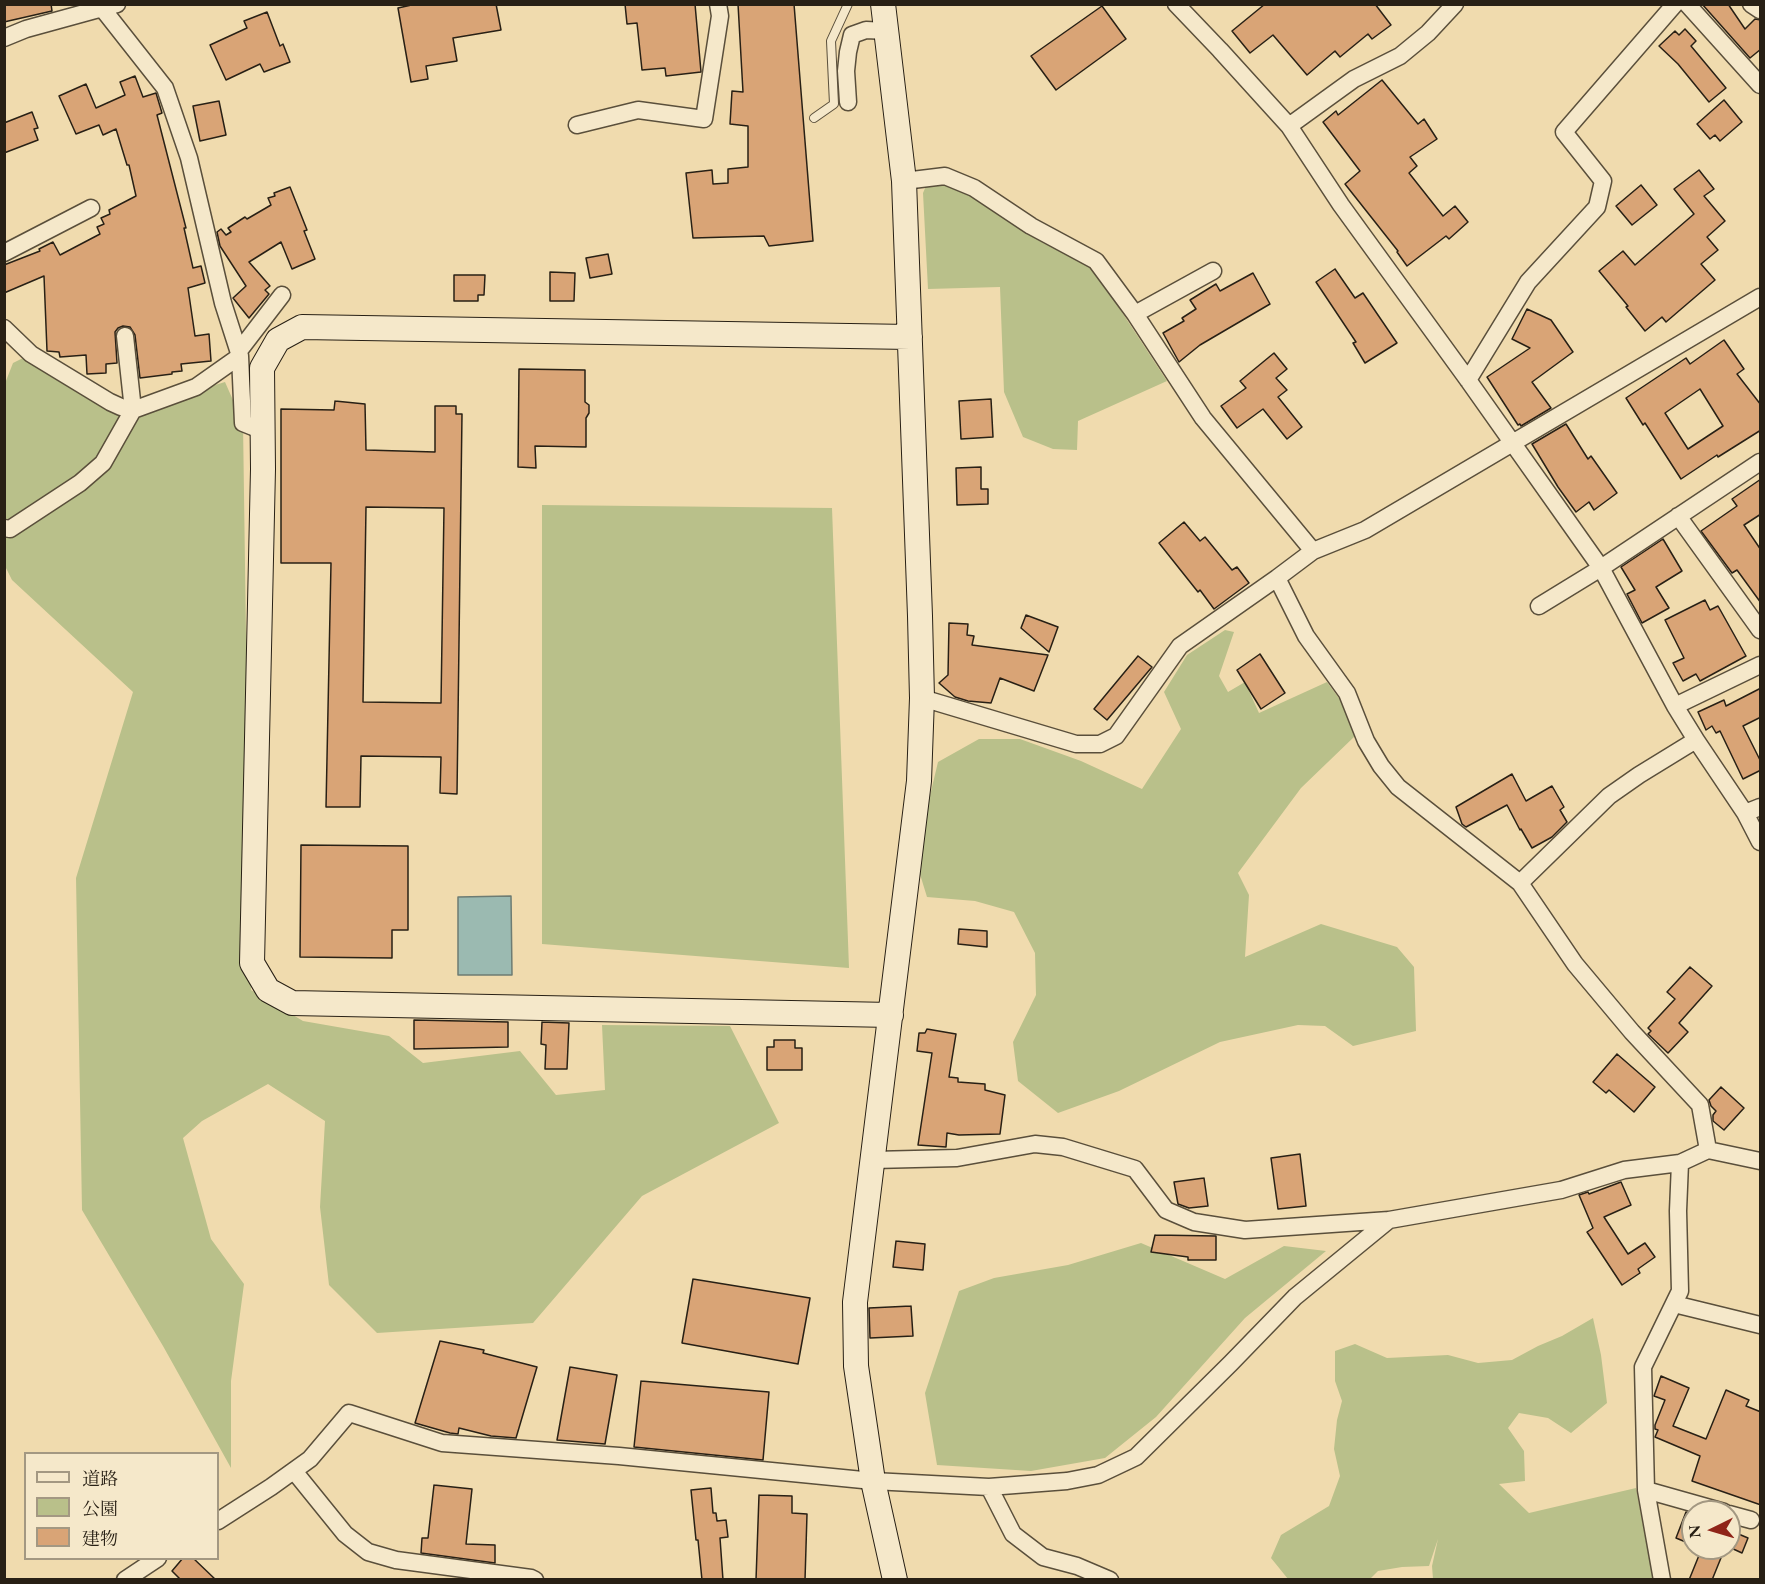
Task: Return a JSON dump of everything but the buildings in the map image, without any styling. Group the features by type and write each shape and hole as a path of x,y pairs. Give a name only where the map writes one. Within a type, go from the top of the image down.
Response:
{"street":[{"path":"577,125 638,110 704,119 720,16 718,4"},
{"path":"883,4 904,181 922,698 919,781 855,1302 856,1366 873,1481 895,1580"},
{"path":"1176,4 1289,126 1341,205 1601,568 1675,706 1696,740 1753,810 1761,842"},
{"path":"1289,126 1354,79 1400,56 1428,33 1455,4"},
{"path":"1468,380 1528,282 1597,207 1603,181 1564,132 1675,4"},
{"path":"1687,4 1761,85"},
{"path":"1750,4 1761,10"},
{"path":"4,38 26,29 107,6 165,88 189,158 222,303 239,353 243,423 263,431"},
{"path":"848,102 846,71 852,35 866,30 887,31"},
{"path":"904,181 945,176 974,188 1031,226 1096,261 1135,314 1203,418 1313,551"},
{"path":"4,253 91,208"},
{"path":"1135,314 1213,271"},
{"path":"4,328 31,354 110,402 133,410 196,387 239,353 282,295"},
{"path":"922,698 1076,744 1101,744 1116,736 1180,646 1313,551 1365,530 1761,297"},
{"path":"891,1016 292,1003 268,990 252,963 263,431 262,368 278,340 302,327 910,337"},
{"path":"4,528 10,529 80,483 102,463 133,410 125,336"},
{"path":"1539,606 1601,568 1761,462"},
{"path":"1678,516 1761,630"},
{"path":"1277,578 1306,636 1347,693 1366,741 1381,766 1398,787 1520,883 1575,964 1632,1032 1700,1106 1708,1149"},
{"path":"1675,706 1761,665"},
{"path":"1520,883 1609,796 1696,740"},
{"path":"873,1160 957,1158 1035,1144 1063,1148 1135,1169 1166,1210 1194,1222 1245,1230 1389,1220 1561,1190 1624,1170 1680,1163 1708,1149 1761,1161"},
{"path":"1662,1580 1646,1490 1643,1367 1680,1291 1678,1211 1680,1163"},
{"path":"219,1520 310,1459 349,1413 442,1443 619,1456 873,1481 989,1487 1067,1481 1098,1475 1136,1457 1295,1297 1389,1220"},
{"path":"1674,1304 1761,1325"},
{"path":"294,1471 345,1534 368,1552 396,1560 535,1580"},
{"path":"989,1487 1013,1534 1043,1557 1077,1566 1110,1580"},
{"path":"1646,1490 1681,1500"},
{"path":"1741,1517 1751,1520"},
{"path":"125,1580 155,1560"}],"lane":[{"path":"814,118 834,104 831,41 848,4"}],"green space":[{"path":"944,183 986,203 1043,243 1091,265 1167,381 1078,421 1077,450 1053,449 1023,437 1004,392 1000,287 928,289 923,193 926,186"},
{"path":"31,354 133,410 225,382 243,423 251,990 303,1021 389,1036 423,1063 520,1051 556,1095 605,1090 602,1025 730,1026 779,1123 642,1196 533,1323 377,1333 329,1285 320,1207 325,1121 268,1084 202,1121 183,1138 211,1239 244,1284 231,1381 231,1468 163,1346 82,1210 76,878 133,692 12,580 5,566 4,386 13,363"},
{"path":"542,505 832,508 849,968 542,944"},
{"path":"1225,630 1234,632 1219,676 1228,692 1245,682 1259,713 1327,682 1349,712 1355,736 1301,788 1238,873 1249,895 1245,957 1321,924 1397,947 1414,967 1416,1031 1353,1046 1325,1026 1298,1025 1220,1042 1119,1091 1058,1113 1018,1081 1013,1042 1036,995 1035,953 1014,912 975,901 927,897 915,858 938,762 979,739 1020,739 1081,761 1142,789 1181,729 1164,692 1187,655"},
{"path":"1141,1243 1225,1279 1284,1246 1326,1251 1245,1318 1156,1417 1105,1458 1031,1471 937,1465 925,1393 959,1291 994,1278 1068,1265"},
{"path":"1593,1318 1601,1355 1607,1403 1571,1433 1548,1418 1519,1413 1508,1428 1524,1451 1525,1481 1499,1484 1529,1513 1636,1488 1653,1579 1433,1579 1432,1566 1438,1539 1429,1566 1378,1571 1370,1579 1288,1579 1271,1558 1281,1535 1329,1506 1340,1476 1334,1449 1337,1420 1342,1401 1335,1381 1335,1351 1355,1344 1387,1358 1448,1355 1478,1363 1512,1360"}],"water":[{"path":"511,896 512,975 458,975 458,897"}]}
